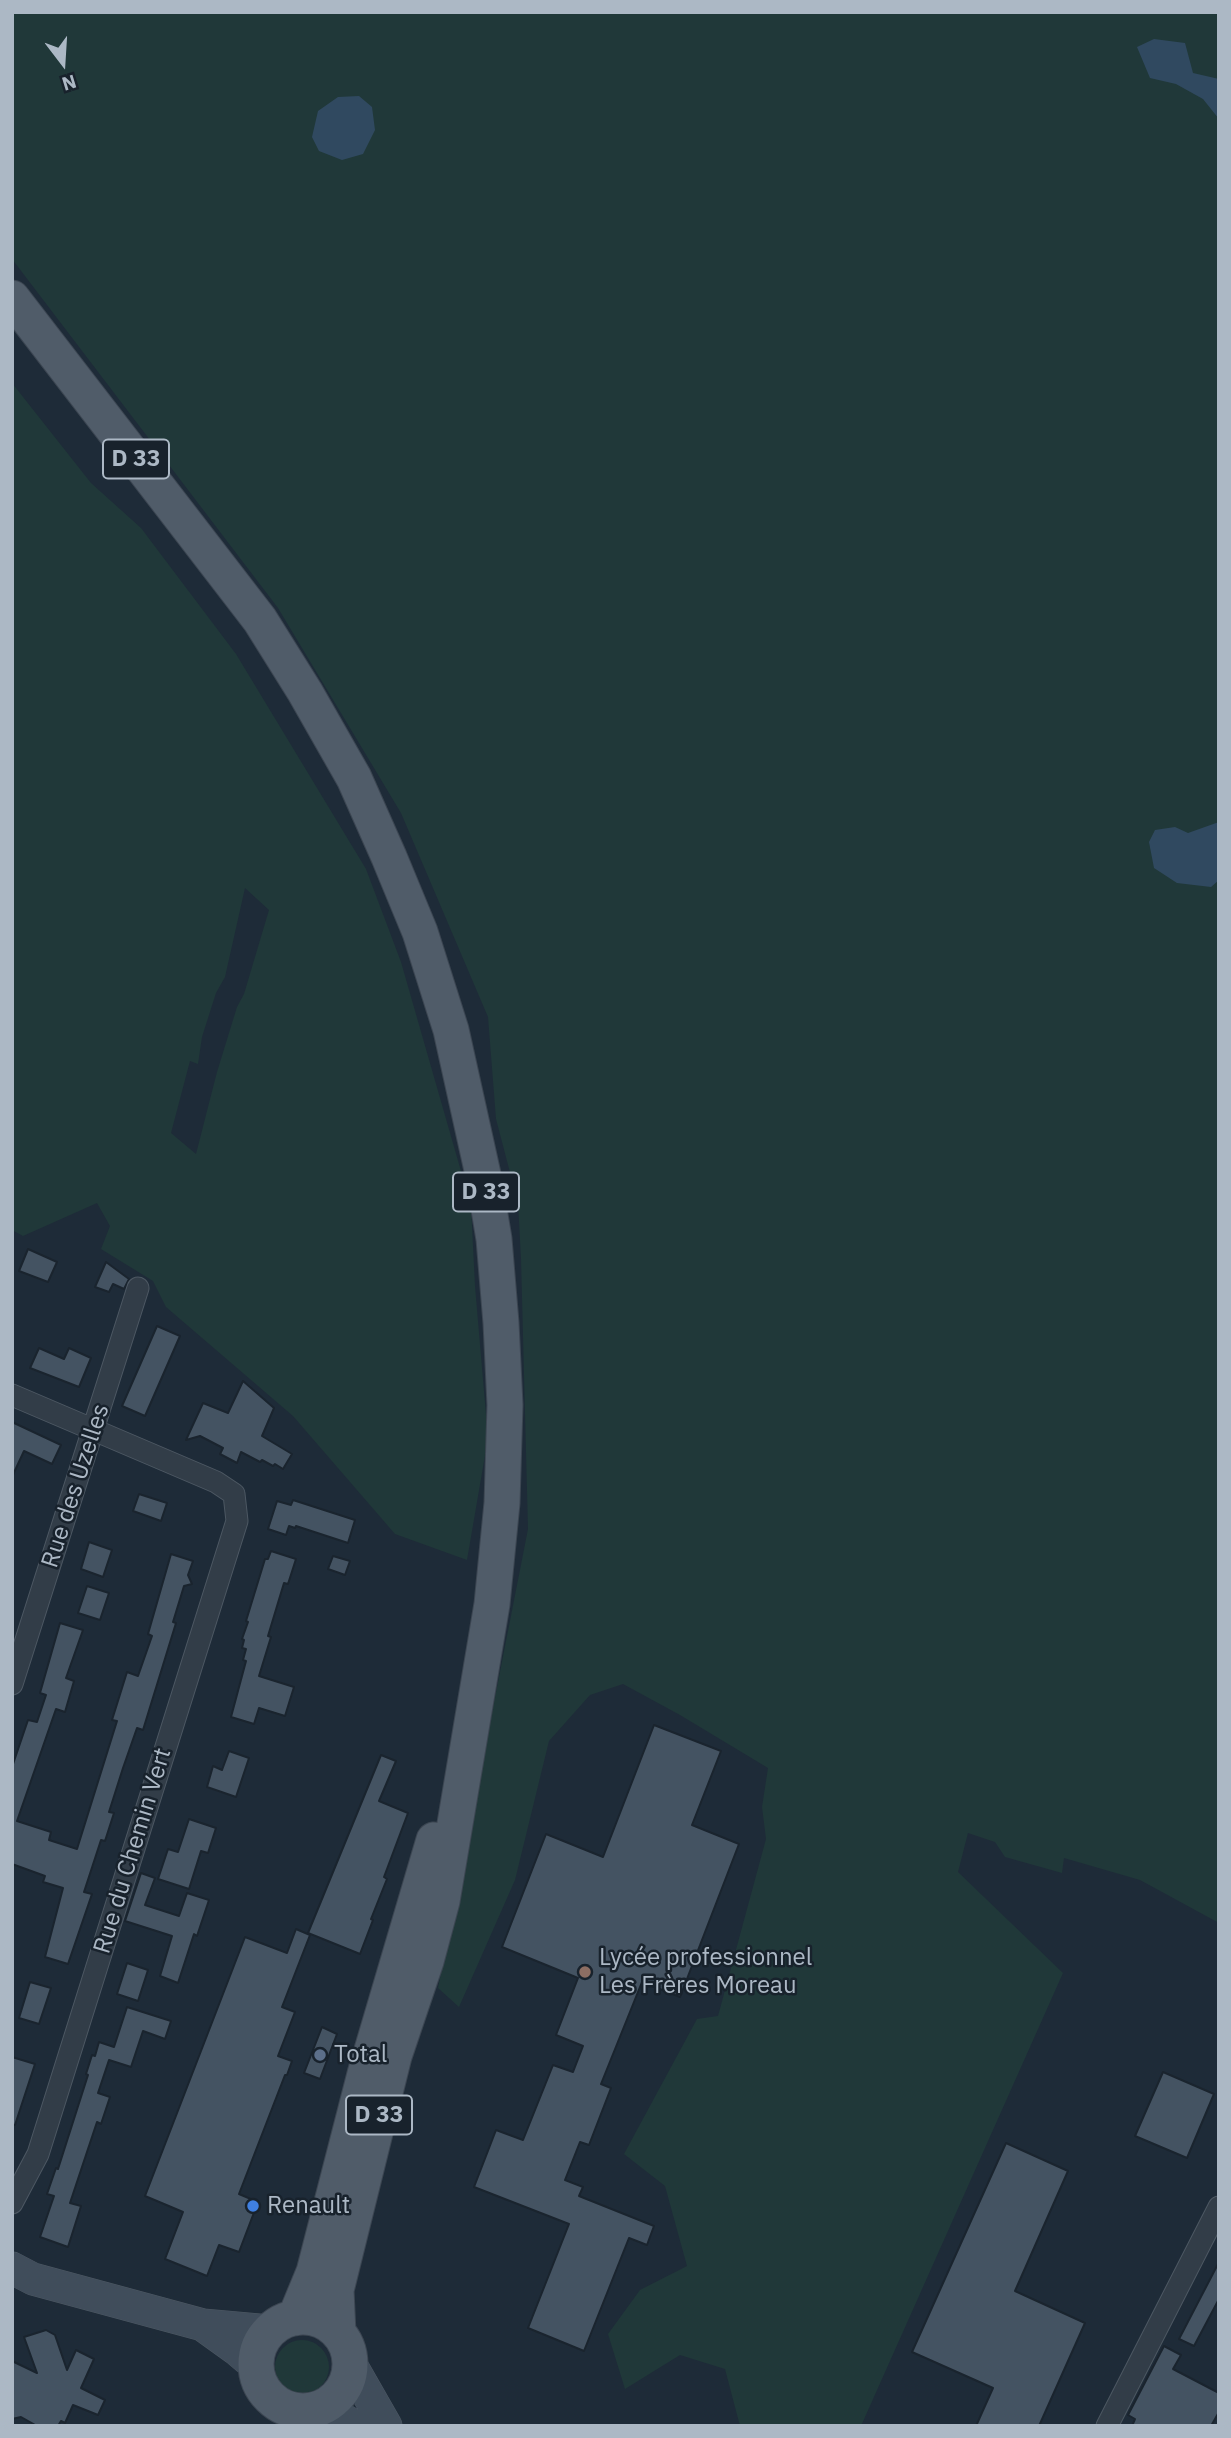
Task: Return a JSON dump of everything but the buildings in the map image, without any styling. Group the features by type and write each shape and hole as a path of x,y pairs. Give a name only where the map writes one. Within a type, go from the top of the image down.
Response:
{"main road":[{"name":"D 33","path":"12,298 260,620 354,778 424,944 451,1030 472,1115 494,1239 505,1405 502,1503 492,1604 442,1901 426,1961 394,2056 336,2290 344,2348"},
{"name":"D 33","path":"282,2324 313,2272 365,2074 424,1872 470,1730"},
{"path":"318,2320 344,2348 348,2376 343,2389 334,2399 312,2414 295,2411 263,2396 262,2341 282,2324 318,2320"}],"street":[{"name":"Rue des Uzelles","path":"12,1684 138,1288"},
{"path":"12,1395 94,1431"},
{"name":"Rue du Chemin Vert","path":"12,2203 38,2154 237,1521 234,1494 216,1482 94,1431"},
{"path":"1107,2426 1219,2207"},
{"path":"12,2268 33,2279 203,2325 282,2324"},
{"path":"203,2325 236,2349 263,2396"},
{"path":"344,2348 386,2426"},
{"path":"312,2414 354,2426"}],"green space":[{"path":"12,12 1219,12 1219,1923 1140,1880 1064,1858 1062,1873 1005,1857 995,1842 968,1833 958,1872 1063,1973 861,2426 740,2426 725,2369 680,2355 625,2389 608,2334 640,2290 687,2266 665,2186 624,2154 697,2019 718,2016 766,1839 762,1807 768,1768 623,1684 590,1695 549,1741 515,1880 459,2007 438,1988 528,1529 518,1203 496,1119 488,1017 401,813 278,608 12,259"},
{"path":"12,383 91,483 141,528 236,654 366,869 401,962 471,1206 488,1438 467,1560 395,1534 293,1416 166,1307 153,1281 101,1249 110,1226 97,1203 23,1236 12,1230","holes":["245,888 269,910 217,1072 196,1154 171,1133 190,1061 198,1064 202,1037 216,993 225,977"]},
{"path":"302,2340 321,2348 329,2367 321,2386 302,2394 283,2386 275,2367 283,2348"}],"water":[{"path":"1154,39 1185,43 1193,73 1219,79 1219,119 1203,99 1176,84 1150,78 1137,47"},
{"path":"359,96 372,107 375,130 363,154 342,160 319,151 312,137 318,111 338,97"},
{"path":"1219,822 1219,880 1211,887 1177,883 1154,868 1149,842 1155,830 1175,827 1188,833"}],"place":[{"name":"Lycée professionnel Les Frères Moreau","path":"585,1972"},
{"name":"Total","path":"320,2055"},
{"name":"Renault","path":"253,2206"}]}
